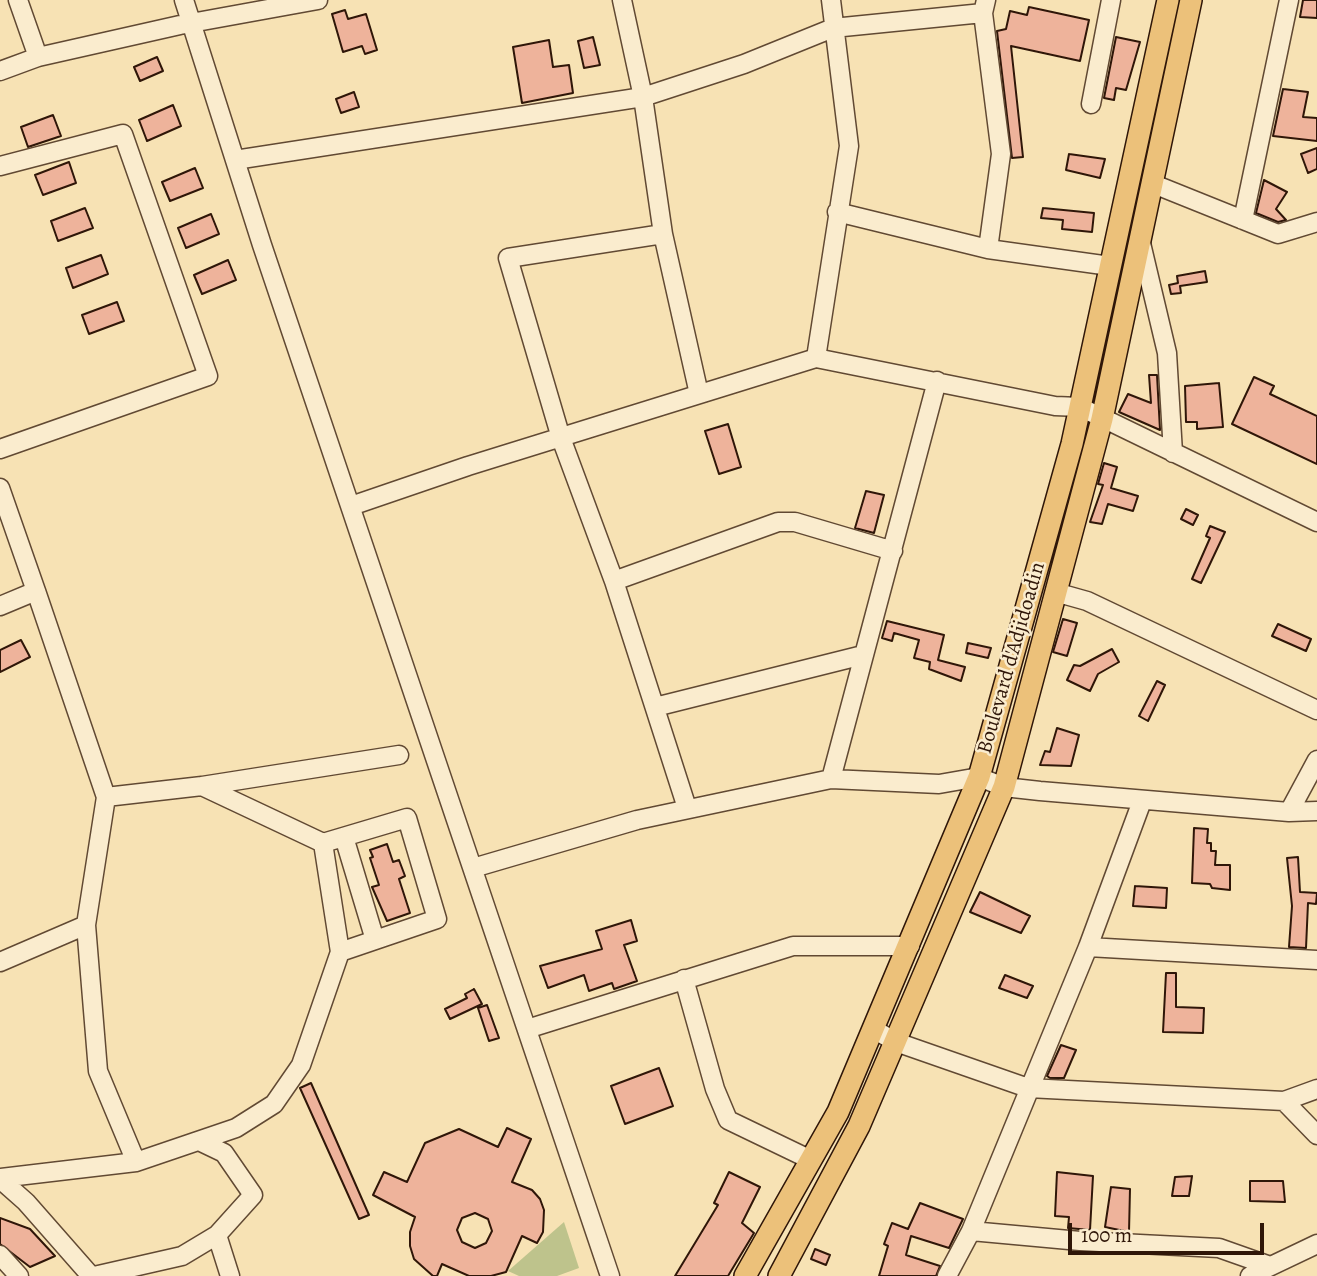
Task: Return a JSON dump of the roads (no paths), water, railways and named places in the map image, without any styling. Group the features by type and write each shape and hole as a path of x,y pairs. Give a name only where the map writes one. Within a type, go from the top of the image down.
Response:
{"main road":[{"name":"Boulevard d'Adjidoadin","path":"746,1276 809,1159 838,1112 979,777 1080,407 1168,0"},
{"name":"Boulevard d'Adjidoadin","path":"779,1276 859,1126 1004,787 1102,419 1191,0"},
{"path":"1158,44 1179,56"}],"street":[{"path":"18,0 38,57"},
{"path":"184,0 235,160 610,1276"},
{"path":"0,71 38,57 318,0"},
{"path":"622,0 643,97 663,234 699,394"},
{"path":"816,358 849,146 831,0"},
{"path":"1091,104 1111,0"},
{"path":"1243,220 1289,0"},
{"path":"235,160 643,97 744,64 833,29 985,7 1001,154 988,249"},
{"path":"0,166 124,134 208,376 0,449"},
{"path":"1151,183 1278,234 1317,222"},
{"path":"837,212 988,249 1110,267"},
{"path":"663,234 508,258 561,438 614,581 687,808"},
{"path":"1140,238 1167,353 1172,453"},
{"path":"351,506 816,358 1055,406 1080,407 1317,522"},
{"path":"831,779 937,381"},
{"path":"0,488 106,797 86,925 98,1071 136,1162"},
{"path":"614,581 778,522 795,522 893,551"},
{"path":"0,606 36,591"},
{"path":"1055,592 1100,607 1317,710"},
{"path":"655,707 863,655"},
{"path":"106,797 202,786 399,755"},
{"path":"1289,812 1317,760"},
{"path":"473,868 687,808 831,779 939,784 979,777 1004,787 1142,802 1289,812 1317,811"},
{"path":"202,786 323,843 407,818 436,919 340,952"},
{"path":"947,1276 971,1231 1088,947 1142,802"},
{"path":"344,837 375,940"},
{"path":"0,1179 136,1162 236,1128 274,1104 301,1065 340,952 323,843"},
{"path":"0,962 86,925"},
{"path":"527,1029 793,946 910,946"},
{"path":"1088,947 1317,960"},
{"path":"684,979 715,1089 728,1120 809,1159"},
{"path":"874,1030 896,1042 1028,1088 1284,1101 1317,1089"},
{"path":"1284,1101 1317,1135"},
{"path":"0,1179 26,1202 93,1276 182,1256 217,1235 253,1195 223,1153 201,1142"},
{"path":"971,1231 1080,1241 1219,1248 1270,1266"},
{"path":"217,1235 230,1276"},
{"path":"1250,1276 1317,1244"},
{"path":"0,1255 19,1276"}]}
